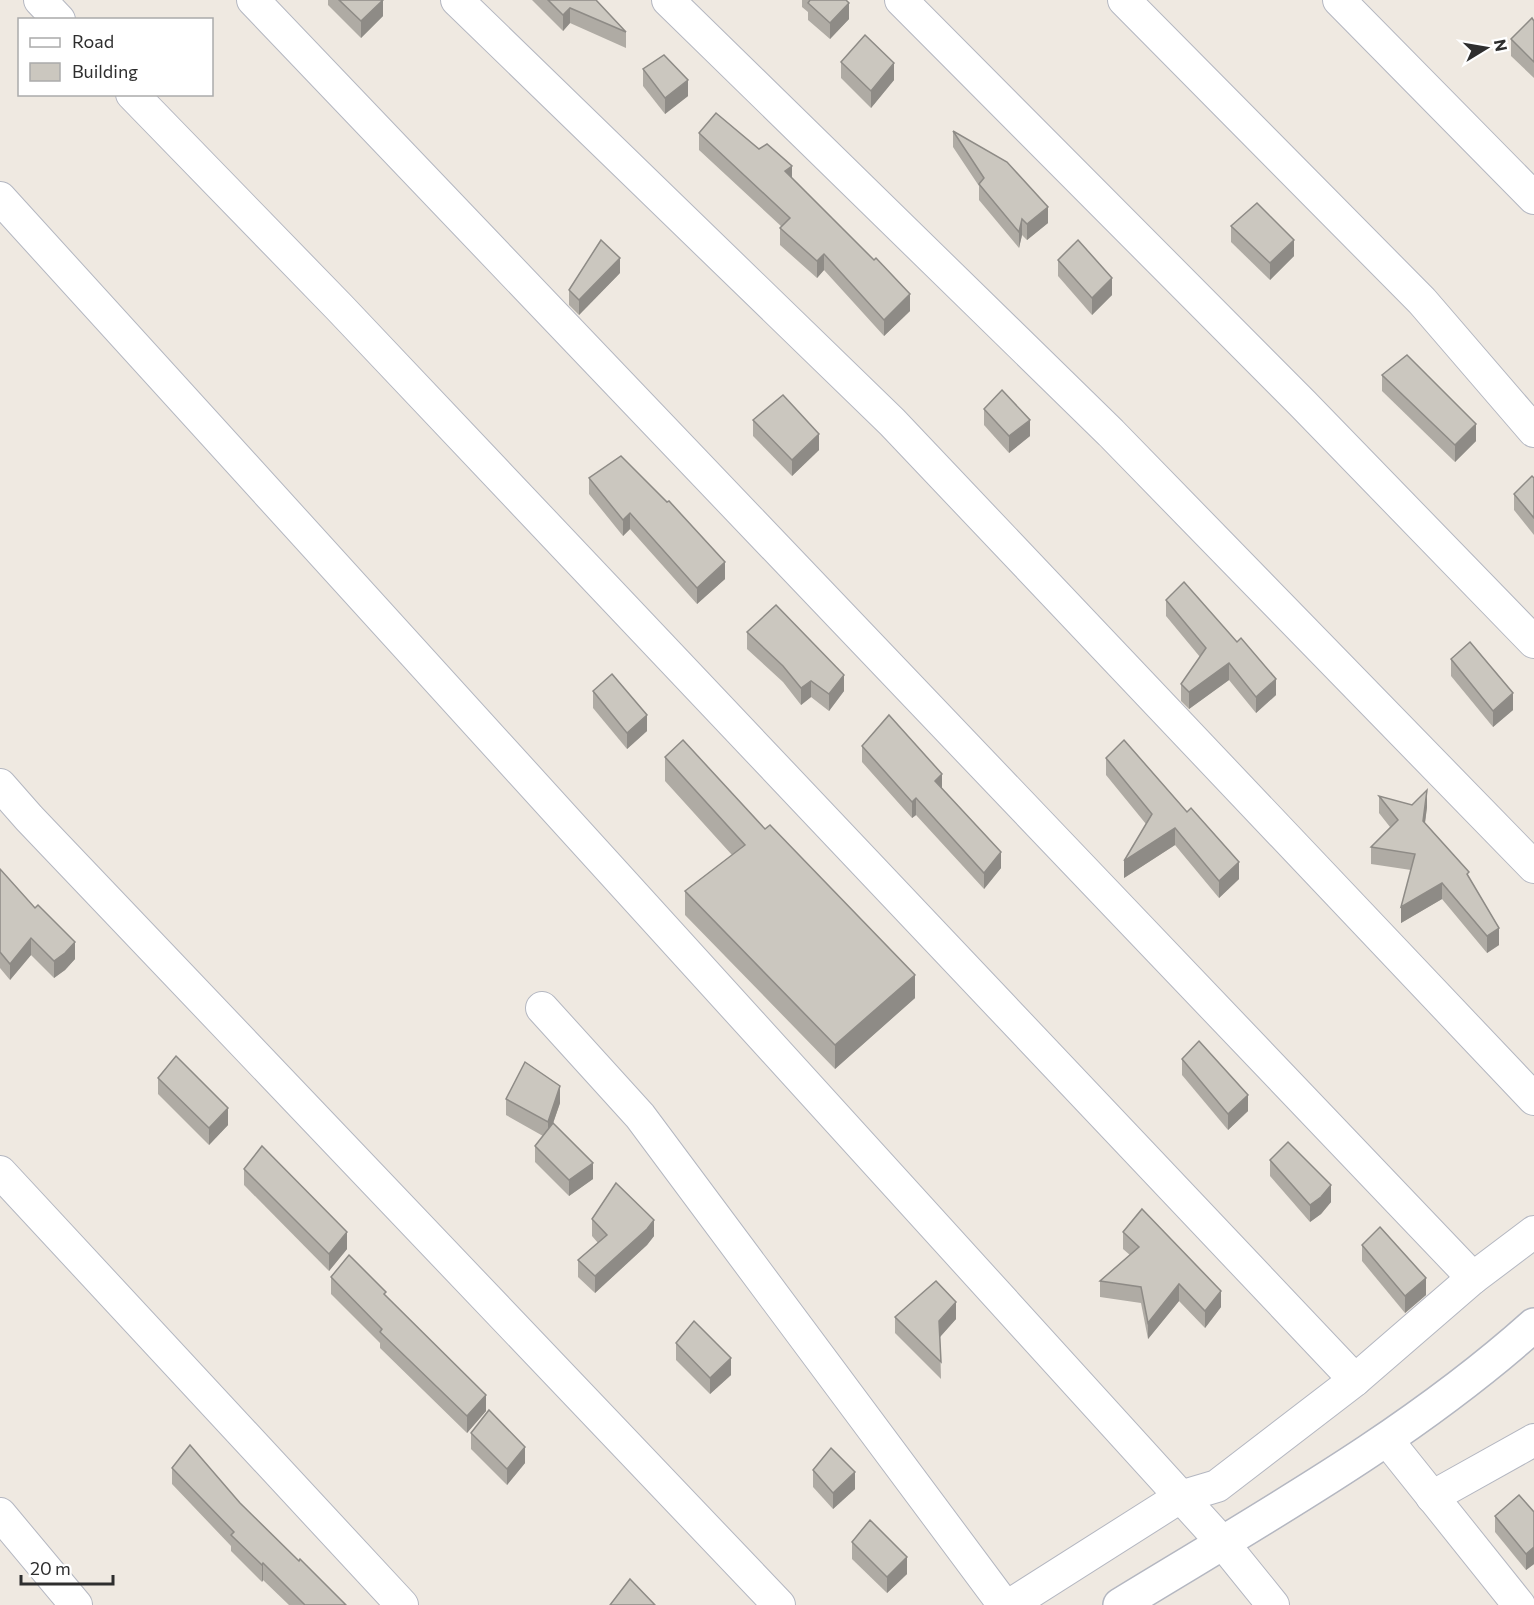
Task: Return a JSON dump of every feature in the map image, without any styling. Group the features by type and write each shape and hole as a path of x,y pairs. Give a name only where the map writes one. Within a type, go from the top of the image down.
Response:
{"street":[{"path":"40,0 57,18"},
{"path":"253,0 1473,1278"},
{"path":"457,0 892,422 1534,1099"},
{"path":"668,0 1111,434 1534,867"},
{"path":"900,0 1294,396 1534,642"},
{"path":"1124,0 1422,301 1534,431"},
{"path":"1339,0 1534,198"},
{"path":"134,96 340,308 1355,1380"},
{"path":"0,198 1222,1542 1273,1605"},
{"path":"0,785 779,1605"},
{"path":"542,1008 640,1116 1004,1605"},
{"path":"0,1172 402,1605"},
{"path":"1011,1605 1180,1497 1217,1485 1355,1380 1473,1278 1534,1232"},
{"path":"1120,1605 1387,1440 1500,1356 1534,1325"},
{"path":"1387,1440 1519,1605"},
{"path":"1432,1497 1534,1440"},
{"path":"0,1514 76,1605"}],"building":[{"path":"339,0 383,0 361,21"},
{"path":"548,0 596,0 626,32 570,8 563,15"},
{"path":"810,0 846,0 849,3 830,23 808,3"},
{"path":"1532,18 1534,21 1534,62 1511,39"},
{"path":"865,35 894,63 871,91 841,62"},
{"path":"664,55 688,80 665,98 643,69"},
{"path":"716,113 759,149 767,144 792,166 785,171 874,260 876,258 910,294 884,320 824,254 817,261 780,228 790,218 699,133"},
{"path":"953,131 1007,162 1048,207 1027,224 1022,219 1019,232 979,184 984,178"},
{"path":"1257,203 1294,240 1270,263 1231,226"},
{"path":"601,240 620,258 579,300 569,290"},
{"path":"1078,240 1112,278 1092,298 1058,260"},
{"path":"1407,355 1476,424 1455,445 1382,375"},
{"path":"1002,390 1030,420 1009,436 984,409"},
{"path":"783,395 819,434 792,460 753,420"},
{"path":"621,456 667,502 669,501 725,562 697,588 630,513 623,520 589,478"},
{"path":"1532,476 1534,478 1534,518 1514,494"},
{"path":"1184,582 1237,642 1241,638 1276,679 1256,697 1229,663 1189,692 1181,684 1206,648 1166,600"},
{"path":"776,605 844,675 829,694 811,681 801,688 783,666 747,632"},
{"path":"1470,642 1513,693 1493,711 1451,659"},
{"path":"612,674 647,715 627,733 593,691"},
{"path":"889,715 942,774 935,781 1001,852 984,873 916,798 912,802 862,746"},
{"path":"683,740 765,829 770,825 915,975 835,1045 685,891 745,845 665,757"},
{"path":"1124,740 1187,812 1191,808 1239,862 1219,881 1175,828 1124,861 1152,814 1106,758"},
{"path":"1427,790 1423,821 1469,872 1467,874 1499,928 1487,936 1442,883 1401,907 1415,854 1371,847 1398,820 1379,796 1412,805"},
{"path":"0,869 35,908 38,905 75,942 54,961 31,938 10,964 0,952"},
{"path":"1199,1041 1248,1095 1228,1114 1182,1059"},
{"path":"176,1056 228,1108 209,1128 158,1078"},
{"path":"525,1062 560,1086 548,1122 506,1099"},
{"path":"553,1123 593,1163 569,1180 535,1146"},
{"path":"1288,1142 1331,1185 1310,1205 1270,1160"},
{"path":"262,1146 347,1232 329,1254 244,1169"},
{"path":"616,1183 654,1220 595,1276 578,1260 607,1235 592,1219"},
{"path":"1142,1209 1221,1291 1205,1311 1179,1284 1148,1323 1141,1287 1100,1281 1139,1247 1123,1232"},
{"path":"1380,1227 1426,1278 1405,1296 1362,1245"},
{"path":"349,1255 386,1292 384,1294 486,1395 467,1416 380,1332 382,1329 331,1277"},
{"path":"936,1281 956,1302 939,1321 941,1362 895,1317"},
{"path":"694,1321 731,1358 710,1378 676,1343"},
{"path":"489,1410 525,1447 507,1469 471,1433"},
{"path":"190,1445 240,1503 346,1605 305,1605 231,1535 234,1532 172,1468"},
{"path":"831,1448 855,1472 833,1493 813,1470"},
{"path":"1519,1495 1534,1512 1534,1547 1526,1554 1495,1516"},
{"path":"870,1520 907,1557 887,1577 852,1542"},
{"path":"630,1579 655,1605 610,1605"}]}
